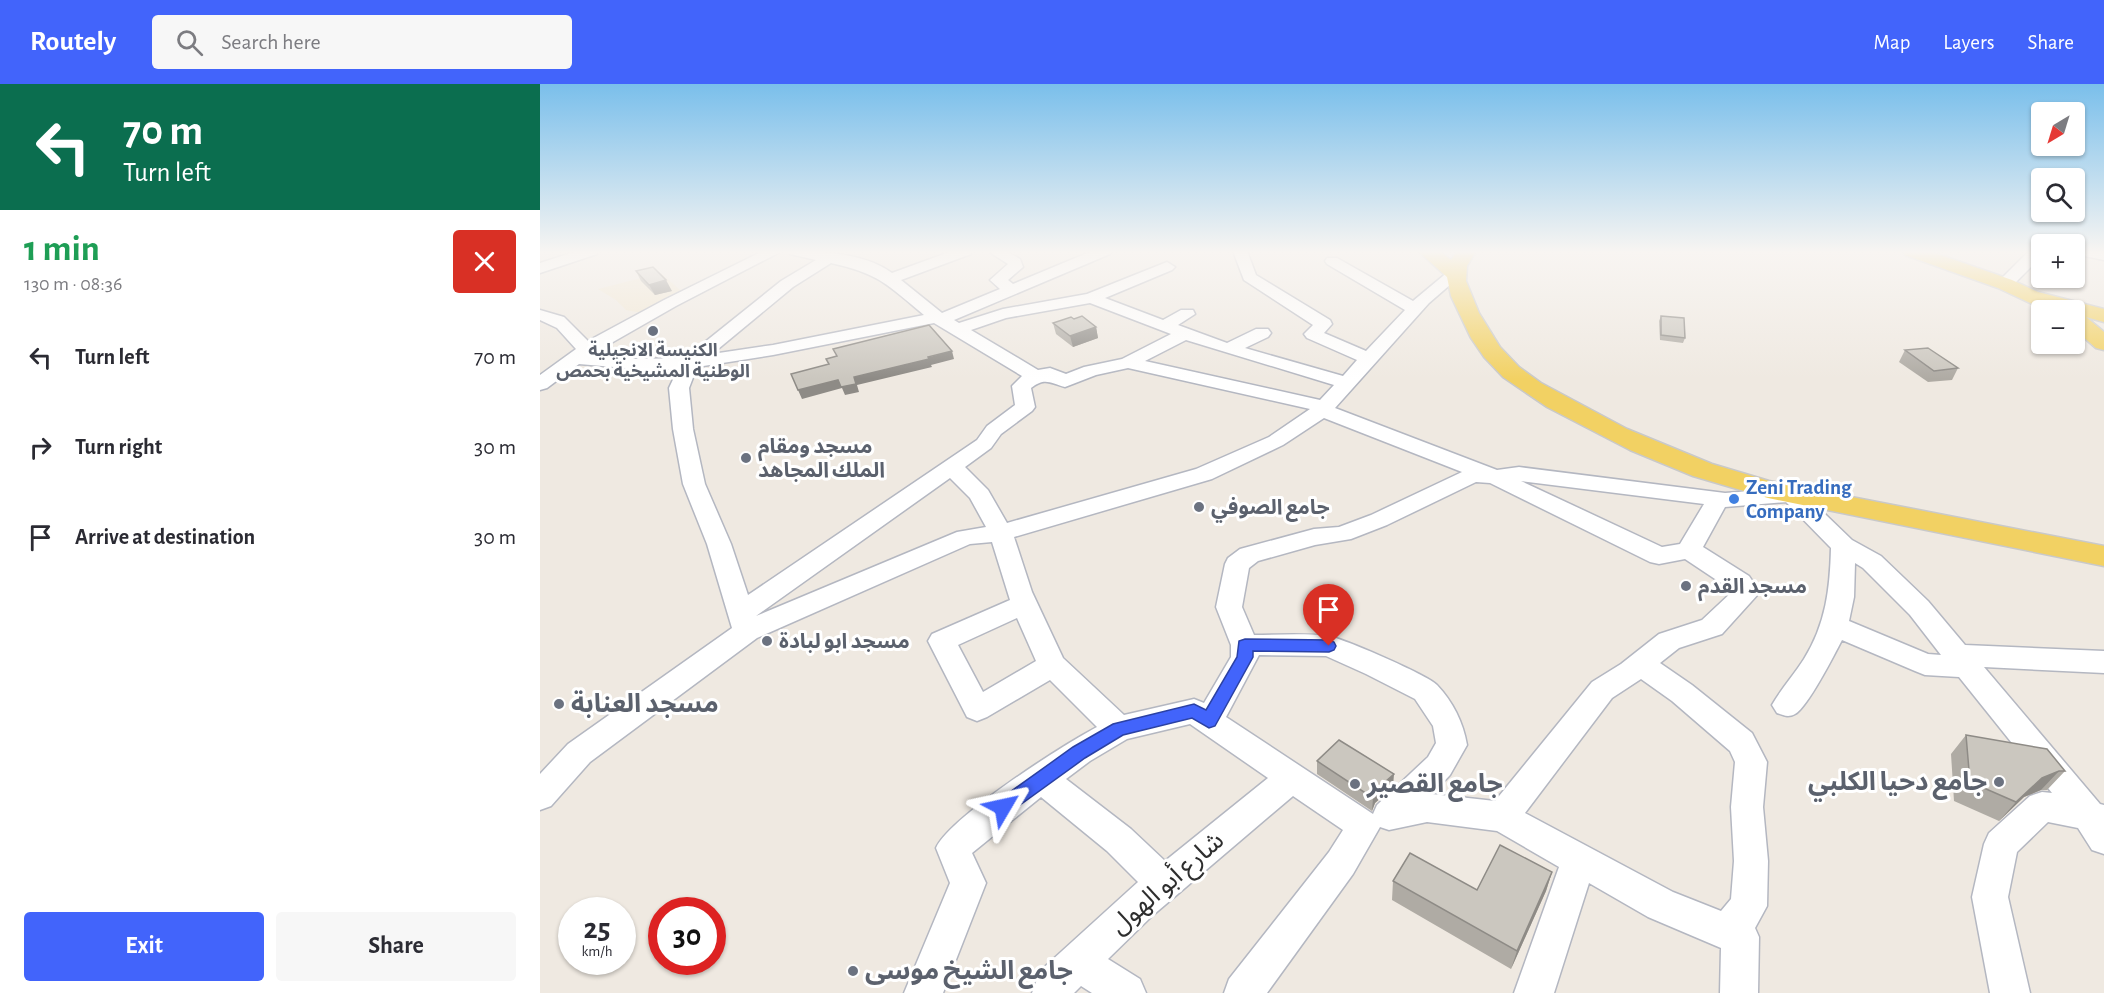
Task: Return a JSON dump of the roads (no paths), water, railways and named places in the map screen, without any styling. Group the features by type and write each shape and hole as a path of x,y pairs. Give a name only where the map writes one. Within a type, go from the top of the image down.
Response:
{"main road":[{"path":"1463,293 1464,302 1480,335 1507,368 1533,388 1594,423 1639,445 1741,482 1792,495 2002,534 2104,556"},
{"path":"2025,293 2039,300"},
{"path":"2032,293 2104,316"},
{"path":"2085,327 2104,343"},
{"path":"2002,534 2104,541"}],"street":[{"path":"540,384 576,359 689,293"},
{"path":"744,622 719,544 694,484 683,429 679,388 690,363 775,293"},
{"path":"909,293 945,322 1035,376"},
{"path":"945,322 1004,293"},
{"path":"540,370 576,359 637,364 690,363 1003,314 1091,298 1100,293"},
{"path":"1275,293 1324,324 1313,334 1369,359"},
{"path":"1388,293 1415,309"},
{"path":"744,622 965,537 1001,533 1204,474 1276,441 1324,409 1431,293"},
{"path":"1091,298 1229,349 1347,382"},
{"path":"1163,326 1188,314"},
{"path":"540,315 561,321 578,344 576,359"},
{"path":"1229,349 1262,333"},
{"path":"540,796 579,753 744,622 951,466 984,444 994,430 1025,407 1021,386 1035,376 1050,374 1065,381 1091,371 1128,363 1185,334"},
{"path":"1128,363 1324,409 1495,477 1659,556 1689,550 1740,582 1747,592 1712,627 1670,641 1602,690 1503,817"},
{"path":"951,466 980,495 1001,533 1024,604 1052,665 1119,729"},
{"path":"1209,721 1245,657 1245,645 1229,607 1237,564 1249,555 1314,537 1343,534 1379,520 1463,478 1476,475 1495,477 1519,474 1718,499 1792,495 1844,546 1872,562 1919,608 2099,824"},
{"path":"1689,550 1718,499"},
{"path":"1787,705 1811,674 1834,626 1840,599 1844,546"},
{"path":"1024,604 942,641 977,709 1052,665"},
{"path":"1834,626 1925,664 1963,661 2104,662"},
{"path":"1243,993 1341,863 1377,820 1439,766 1452,745 1448,723 1425,691 1376,666 1329,646 1245,645"},
{"path":"1640,664 1682,693 1741,742 1751,762 1747,807 1751,861 1749,906 1728,932"},
{"path":"923,993 968,883 953,848 1042,779 1119,729 1194,711 1291,778 1377,820 1427,808 1503,817 1661,905 1740,937 1738,993"},
{"name":"شارع أبو الهول","path":"1051,993 1054,985 1078,961 1164,884 1291,778"},
{"path":"1042,779 1119,840 1164,884"},
{"path":"2010,993 1990,897 2001,844 2042,806 2099,824"},
{"path":"1534,993 1579,860"},
{"path":"1078,961 1126,993"}],"place":[{"name":"الكنيسة الانجيلية الوطنية المشيخية بحمص","path":"653,331"},
{"name":"مسجد ومقام الملك المجاهد","path":"746,458"},
{"name":"Zeni Trading Company","path":"1734,499"},
{"name":"جامع الصوفي","path":"1199,507"},
{"name":"مسجد القدم","path":"1686,586"},
{"name":"مسجد ابو لبادة","path":"767,641"},
{"name":"مسجد العنابة","path":"559,704"},
{"name":"جامع دحيا الكلبي","path":"1999,782"},
{"name":"جامع القصير","path":"1355,784"},
{"name":"جامع الشيخ موسى","path":"853,971"}]}
